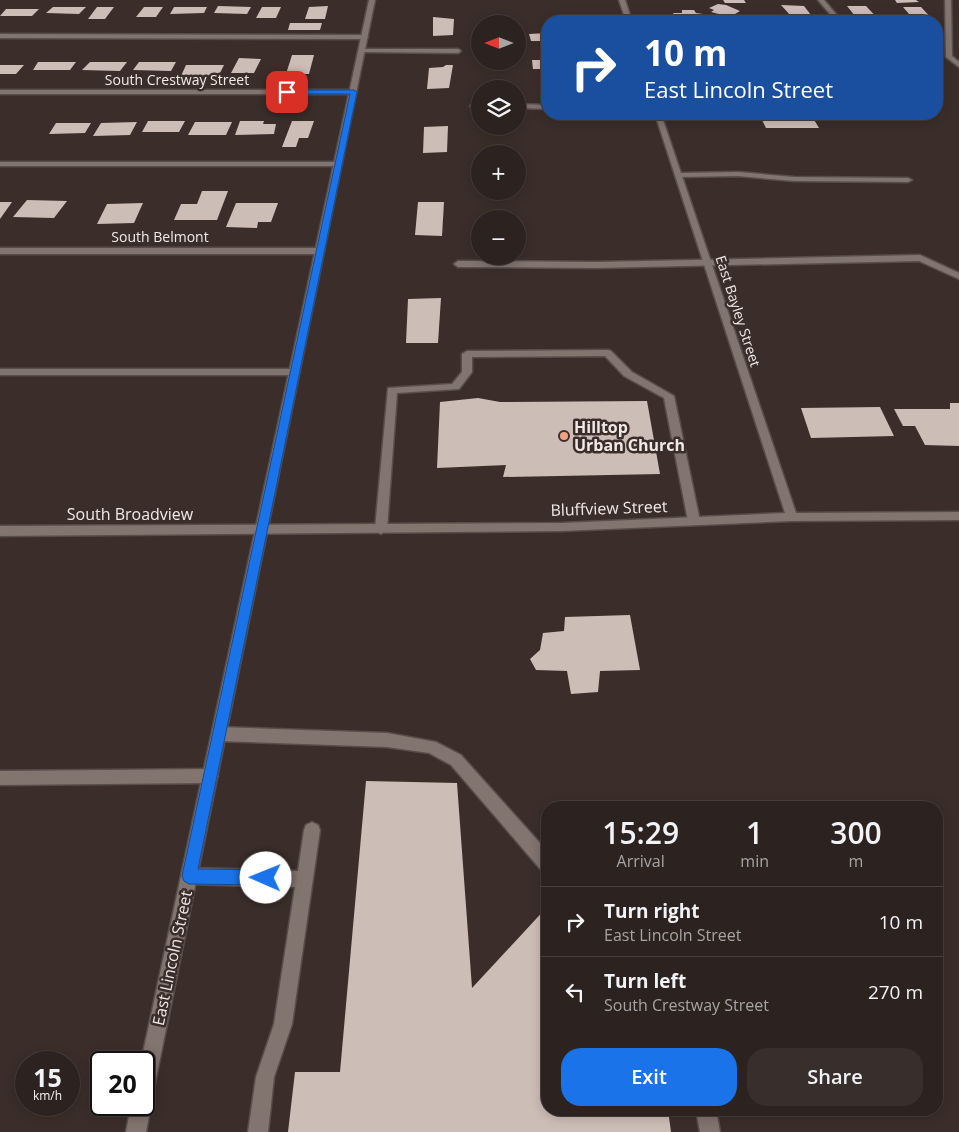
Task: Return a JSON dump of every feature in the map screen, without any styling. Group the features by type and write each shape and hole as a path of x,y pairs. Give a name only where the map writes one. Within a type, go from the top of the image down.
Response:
{"street":[{"name":"East Lincoln Street","path":"153,1051 372,0"},
{"path":"622,0 627,15"},
{"path":"821,0 834,15"},
{"path":"948,0 946,18 951,38 949,56 959,65"},
{"path":"0,36 365,37"},
{"path":"362,51 458,51"},
{"name":"South Crestway Street","path":"0,92 354,92"},
{"path":"526,106 541,107"},
{"name":"East Bayley Street","path":"660,120 792,517"},
{"path":"0,164 338,164"},
{"path":"679,175 738,174 794,179 908,180"},
{"name":"South Belmont","path":"0,251 320,251"},
{"path":"458,264 597,265 920,258 959,276"},
{"path":"382,528 392,390 455,387 467,372 467,354 608,353 628,374 669,396 694,521"},
{"path":"0,372 295,372"},
{"name":"Bluffview Street","path":"261,529 562,527 792,517 959,516"},
{"name":"South Broadview","path":"0,531 261,529"},
{"path":"219,734 387,740 431,747 456,760 541,858"},
{"path":"0,778 210,776"},
{"path":"258,1132 265,1077 283,1024 312,830"},
{"path":"189,876 304,879"},
{"path":"136,1132 139,1116"},
{"path":"707,1116 710,1132"}],"building":[{"path":"723,0 744,0 746,3 725,3"},
{"path":"895,0 916,0 919,2 897,3"},
{"path":"718,4 740,11 733,15 722,15 711,12 714,10 709,8"},
{"path":"781,5 804,6 811,15 790,15"},
{"path":"218,6 251,7 247,14 214,13"},
{"path":"328,6 325,19 305,19 309,7"},
{"path":"847,6 866,6 874,15 854,15"},
{"path":"53,7 86,7 79,14 46,13"},
{"path":"97,7 114,7 105,19 88,19"},
{"path":"144,7 163,7 156,17 136,17"},
{"path":"174,7 207,7 204,13 170,14"},
{"path":"262,7 281,7 276,18 256,18"},
{"path":"903,7 921,7 928,15 910,15"},
{"path":"6,9 39,9 32,16 0,16"},
{"path":"682,10 694,10 696,13 704,15 674,15 673,13 682,13"},
{"path":"433,17 454,19 453,35 433,36"},
{"path":"290,23 322,23 320,30 288,30"},
{"path":"541,33 541,41 531,41 529,34"},
{"path":"292,55 314,55 309,74 286,74"},
{"path":"239,58 261,59 254,73 231,73"},
{"path":"532,60 541,60 541,69 533,69"},
{"path":"38,62 76,62 70,70 33,70"},
{"path":"90,62 127,62 120,71 82,70"},
{"path":"139,62 176,62 171,71 133,70"},
{"path":"0,65 24,65 16,74 0,74"},
{"path":"186,65 224,65 219,75 181,76"},
{"path":"453,65 449,88 427,89 429,68"},
{"path":"762,120 814,120 819,128 766,128"},
{"path":"148,121 185,121 179,132 142,132"},
{"path":"240,121 264,121 263,124 276,124 274,134 235,135"},
{"path":"292,121 314,121 308,138 299,138 296,147 282,147"},
{"path":"137,122 130,135 93,136 101,123"},
{"path":"195,122 232,122 226,135 188,135"},
{"path":"56,123 91,123 85,133 49,134"},
{"path":"448,126 447,152 423,153 424,127"},
{"path":"202,191 228,191 217,220 174,220 181,204 197,204"},
{"path":"27,200 67,201 54,218 13,217"},
{"path":"0,202 12,202 0,219"},
{"path":"418,202 444,202 442,236 415,235"},
{"path":"143,203 134,223 97,224 107,204"},
{"path":"236,203 278,203 271,222 258,222 257,228 226,227"},
{"path":"441,298 438,343 406,343 408,299"},
{"path":"478,398 500,402 647,401 660,474 503,477 506,465 437,468 440,402"},
{"path":"950,403 959,403 959,446 925,445 915,426 903,426 894,409 950,409"},
{"path":"880,407 894,436 811,438 801,408"},
{"path":"630,615 640,670 600,671 598,692 571,694 567,671 536,670 530,659 540,650 543,633 564,631 565,617"},
{"path":"366,781 457,783 472,988 541,914 541,1116 669,1116 671,1132 288,1132 295,1072 340,1072"}],"place":[{"name":"Hilltop Urban Church","path":"564,436"}],"route":[{"path":"266,878 189,876 354,92 287,92"}]}
